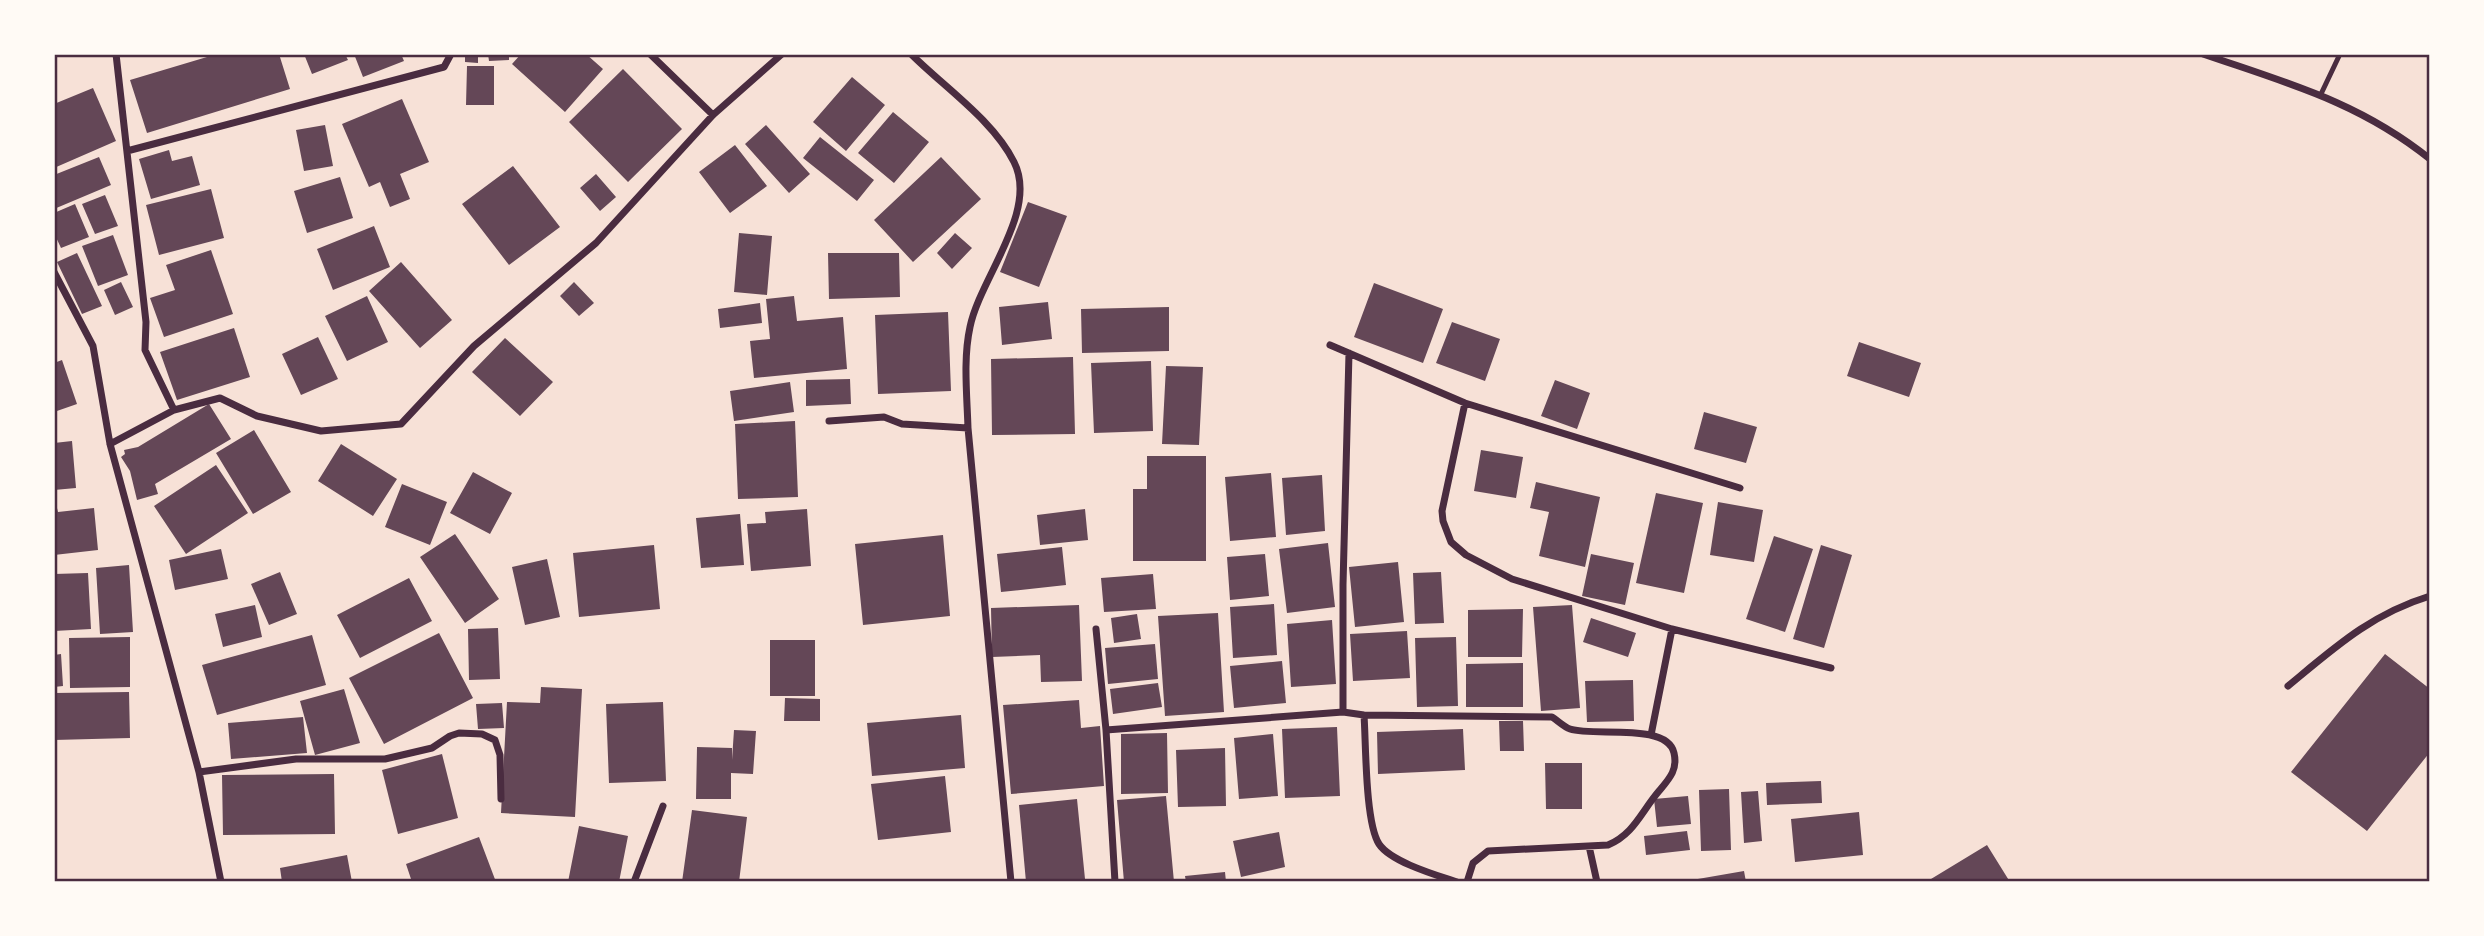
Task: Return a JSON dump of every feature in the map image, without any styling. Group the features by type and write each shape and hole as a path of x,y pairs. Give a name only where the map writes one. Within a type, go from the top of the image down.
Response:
{"street":[{"path":"116,54 146,322 145,350 174,410"},
{"path":"127,151 444,67 451,54"},
{"path":"650,54 713,115"},
{"path":"110,444 174,410 220,398 257,416 321,431 401,424 474,346 596,243 713,115 782,54"},
{"path":"911,54 992,131 1014,161 1021,184 1014,221 978,300 967,339 968,428 1011,882"},
{"path":"2203,54 2321,94 2352,108 2407,140 2430,159"},
{"path":"54,272 93,346 110,444 199,772 221,882"},
{"path":"1330,345 1465,403 1741,488"},
{"path":"1343,712 1343,584 1349,353"},
{"path":"1465,403 1442,511 1451,542 1466,555 1512,579 1672,629 1831,668"},
{"path":"828,421 884,416 902,424 968,428"},
{"path":"2288,686 2359,629 2404,604 2430,596"},
{"path":"1096,629 1106,730 1115,882"},
{"path":"1651,735 1672,629"},
{"path":"1106,730 1343,712 1364,715 1552,717 1570,729 1651,735 1668,741 1673,747 1675,769 1670,779 1629,833 1608,845 1488,851 1473,863 1468,882"},
{"path":"1364,715 1367,786 1379,845 1396,858 1457,882"},
{"path":"199,772 296,759 386,759 432,748 450,736 471,732 495,740 500,755 501,799"},
{"path":"634,882 663,806"},
{"path":"1589,846 1597,882"}],"lane":[{"path":"2321,94 2340,54"}],"building":[{"path":"217,54 279,54 290,89 147,133 130,80"},
{"path":"304,54 345,54 348,60 312,74"},
{"path":"354,54 401,54 404,61 363,77"},
{"path":"465,54 478,54 478,63 465,62"},
{"path":"488,54 509,54 509,60 489,61"},
{"path":"521,54 586,54 603,69 565,112 512,64"},
{"path":"467,66 494,66 494,105 466,105"},
{"path":"623,69 682,129 628,182 569,122"},
{"path":"852,77 885,105 846,151 813,122"},
{"path":"93,88 116,141 54,168 54,104"},
{"path":"402,99 429,162 400,174 410,199 390,207 380,182 369,187 342,124"},
{"path":"893,112 929,142 894,183 858,153"},
{"path":"325,125 333,166 304,171 296,130"},
{"path":"766,125 810,174 789,193 745,144"},
{"path":"820,137 874,180 857,201 803,158"},
{"path":"735,145 767,186 730,213 699,172"},
{"path":"169,150 172,161 192,156 200,185 151,199 139,159"},
{"path":"99,157 111,185 54,209 54,175"},
{"path":"941,157 981,199 913,262 874,220"},
{"path":"513,166 560,227 509,265 462,204"},
{"path":"596,174 616,197 600,211 580,188"},
{"path":"340,177 353,218 307,233 294,191"},
{"path":"211,189 224,238 159,255 146,205"},
{"path":"105,195 118,226 95,234 82,204"},
{"path":"1028,202 1067,216 1039,287 1000,272"},
{"path":"75,204 89,237 61,248 54,233 54,213"},
{"path":"374,226 390,267 333,290 317,249"},
{"path":"739,233 772,236 767,295 734,292"},
{"path":"955,233 972,248 952,269 937,253"},
{"path":"113,235 128,275 98,286 82,246"},
{"path":"211,250 233,314 164,337 150,298 175,290 166,265"},
{"path":"77,253 102,306 82,314 57,262"},
{"path":"828,253 899,253 900,297 829,299"},
{"path":"401,262 452,320 420,348 369,291"},
{"path":"121,282 133,307 115,315 104,290"},
{"path":"574,282 594,303 579,316 560,296"},
{"path":"1374,283 1443,309 1423,363 1354,337"},
{"path":"367,296 388,342 347,361 325,316"},
{"path":"794,296 797,321 843,317 847,369 754,378 750,341 770,339 766,299"},
{"path":"1048,302 1052,339 1002,345 999,307"},
{"path":"760,303 762,323 720,328 718,309"},
{"path":"1169,307 1169,351 1082,353 1081,309"},
{"path":"948,312 951,391 878,394 875,315"},
{"path":"1452,322 1500,339 1485,381 1436,363"},
{"path":"234,328 250,377 177,400 160,352"},
{"path":"318,337 338,379 301,395 282,354"},
{"path":"505,338 553,382 520,416 472,372"},
{"path":"1859,342 1921,363 1909,397 1847,376"},
{"path":"1073,357 1075,434 992,435 991,359"},
{"path":"62,360 77,404 54,412 54,363"},
{"path":"1151,361 1153,431 1094,433 1091,363"},
{"path":"1166,366 1203,367 1199,445 1162,444"},
{"path":"850,379 851,404 806,406 806,380"},
{"path":"1555,380 1590,393 1577,429 1541,416"},
{"path":"790,382 794,412 734,421 730,391"},
{"path":"209,404 231,439 155,484 158,494 137,500 130,471 121,457 125,454 124,450 138,447"},
{"path":"1704,412 1757,427 1746,463 1694,449"},
{"path":"795,421 798,497 738,499 735,424"},
{"path":"254,430 291,492 253,514 216,453"},
{"path":"72,441 76,488 54,490 54,443"},
{"path":"341,444 397,479 373,516 318,481"},
{"path":"1481,450 1523,457 1516,498 1474,491"},
{"path":"1147,456 1206,456 1206,561 1133,561 1133,489 1147,489"},
{"path":"216,465 248,513 186,554 154,506"},
{"path":"473,472 512,493 490,534 450,513"},
{"path":"1271,473 1276,537 1230,541 1225,477"},
{"path":"1322,475 1325,531 1286,535 1282,478"},
{"path":"1536,482 1600,497 1585,567 1539,556 1549,512 1530,508"},
{"path":"402,484 447,502 430,545 385,527"},
{"path":"1656,493 1703,503 1684,593 1636,583"},
{"path":"54,496 58,512 94,508 98,550 54,555"},
{"path":"1718,502 1763,510 1754,562 1710,555"},
{"path":"807,509 811,566 751,571 747,524 766,523 765,512"},
{"path":"1085,509 1088,540 1040,545 1037,515"},
{"path":"740,514 744,565 701,568 696,518"},
{"path":"455,534 499,599 465,623 420,557"},
{"path":"943,535 950,616 863,625 855,544"},
{"path":"1774,536 1813,549 1785,632 1746,619"},
{"path":"1328,543 1335,607 1287,613 1279,549"},
{"path":"654,545 660,609 579,617 573,553"},
{"path":"1821,545 1852,555 1824,648 1793,639"},
{"path":"1062,547 1066,585 1001,592 997,554"},
{"path":"221,549 228,579 175,590 169,560"},
{"path":"1265,554 1269,596 1230,600 1227,557"},
{"path":"1591,554 1634,563 1625,605 1582,596"},
{"path":"547,559 560,617 525,625 512,567"},
{"path":"1398,562 1404,622 1355,627 1349,567"},
{"path":"129,565 133,632 100,634 96,568"},
{"path":"280,572 297,614 269,625 251,584"},
{"path":"1441,572 1444,623 1415,624 1413,573"},
{"path":"88,573 91,629 54,631 54,574"},
{"path":"1153,574 1156,609 1104,612 1101,578"},
{"path":"409,578 432,621 360,658 337,615"},
{"path":"1274,604 1277,655 1233,658 1230,607"},
{"path":"255,605 262,637 223,647 215,614"},
{"path":"1079,605 1082,681 1041,682 1040,655 992,657 991,608"},
{"path":"1572,605 1580,708 1541,711 1533,607"},
{"path":"1523,609 1522,657 1468,657 1468,610"},
{"path":"1218,613 1224,712 1165,716 1158,616"},
{"path":"1137,614 1141,639 1114,643 1111,618"},
{"path":"1591,618 1636,633 1628,657 1583,642"},
{"path":"1332,620 1336,684 1291,687 1287,624"},
{"path":"498,628 500,679 469,680 468,629"},
{"path":"1407,631 1410,678 1353,681 1350,634"},
{"path":"439,633 473,698 384,744 349,678"},
{"path":"312,635 326,685 217,715 202,665"},
{"path":"130,637 130,687 70,688 69,638"},
{"path":"1456,637 1458,706 1417,707 1415,638"},
{"path":"770,640 815,640 815,696 770,696"},
{"path":"1155,644 1158,679 1108,684 1105,648"},
{"path":"61,654 63,686 54,687 54,655"},
{"path":"2385,654 2430,689 2430,752 2367,831 2291,772"},
{"path":"1282,661 1286,703 1234,708 1230,666"},
{"path":"1523,663 1523,707 1466,707 1466,664"},
{"path":"1633,680 1634,721 1587,722 1585,681"},
{"path":"1158,683 1162,707 1113,714 1110,689"},
{"path":"541,687 582,689 575,817 501,813 507,702 540,703"},
{"path":"344,689 360,743 315,755 300,701"},
{"path":"129,692 130,738 54,740 54,693"},
{"path":"785,698 820,699 820,721 784,721"},
{"path":"1079,700 1081,728 1100,726 1104,786 1011,794 1003,705"},
{"path":"663,702 666,781 609,783 606,704"},
{"path":"502,703 504,728 478,729 476,704"},
{"path":"961,715 965,768 872,776 867,723"},
{"path":"303,717 307,753 231,759 228,723"},
{"path":"1499,721 1523,721 1524,751 1500,751"},
{"path":"1337,727 1340,796 1285,798 1282,729"},
{"path":"1463,729 1465,770 1378,774 1377,732"},
{"path":"734,730 756,731 753,774 731,773 731,799 696,799 697,747 732,748 732,760"},
{"path":"1167,733 1168,793 1121,794 1121,734"},
{"path":"1273,734 1278,796 1239,799 1234,738"},
{"path":"1225,748 1226,806 1178,807 1176,750"},
{"path":"442,754 458,818 398,834 382,770"},
{"path":"1545,763 1582,763 1582,809 1546,809"},
{"path":"334,774 335,834 223,835 222,775"},
{"path":"945,776 951,832 878,840 871,784"},
{"path":"1821,781 1822,803 1767,805 1766,783"},
{"path":"1729,789 1731,850 1701,851 1699,790"},
{"path":"1758,791 1762,841 1744,843 1741,792"},
{"path":"1166,796 1174,882 1124,882 1117,800"},
{"path":"1688,796 1691,824 1657,827 1654,799"},
{"path":"1077,799 1085,879 1026,882 1019,805"},
{"path":"692,810 747,817 739,882 682,882"},
{"path":"1859,812 1863,855 1795,862 1791,819"},
{"path":"579,826 628,836 619,882 568,882"},
{"path":"1687,831 1690,850 1646,855 1644,836"},
{"path":"1279,832 1285,867 1241,877 1233,841"},
{"path":"479,837 496,882 412,882 406,864"},
{"path":"1987,845 2010,882 1932,882 1931,879"},
{"path":"347,855 352,882 282,882 280,868"},
{"path":"1744,871 1746,882 1692,882 1692,880"},
{"path":"1225,872 1226,882 1186,882 1185,876"}]}
